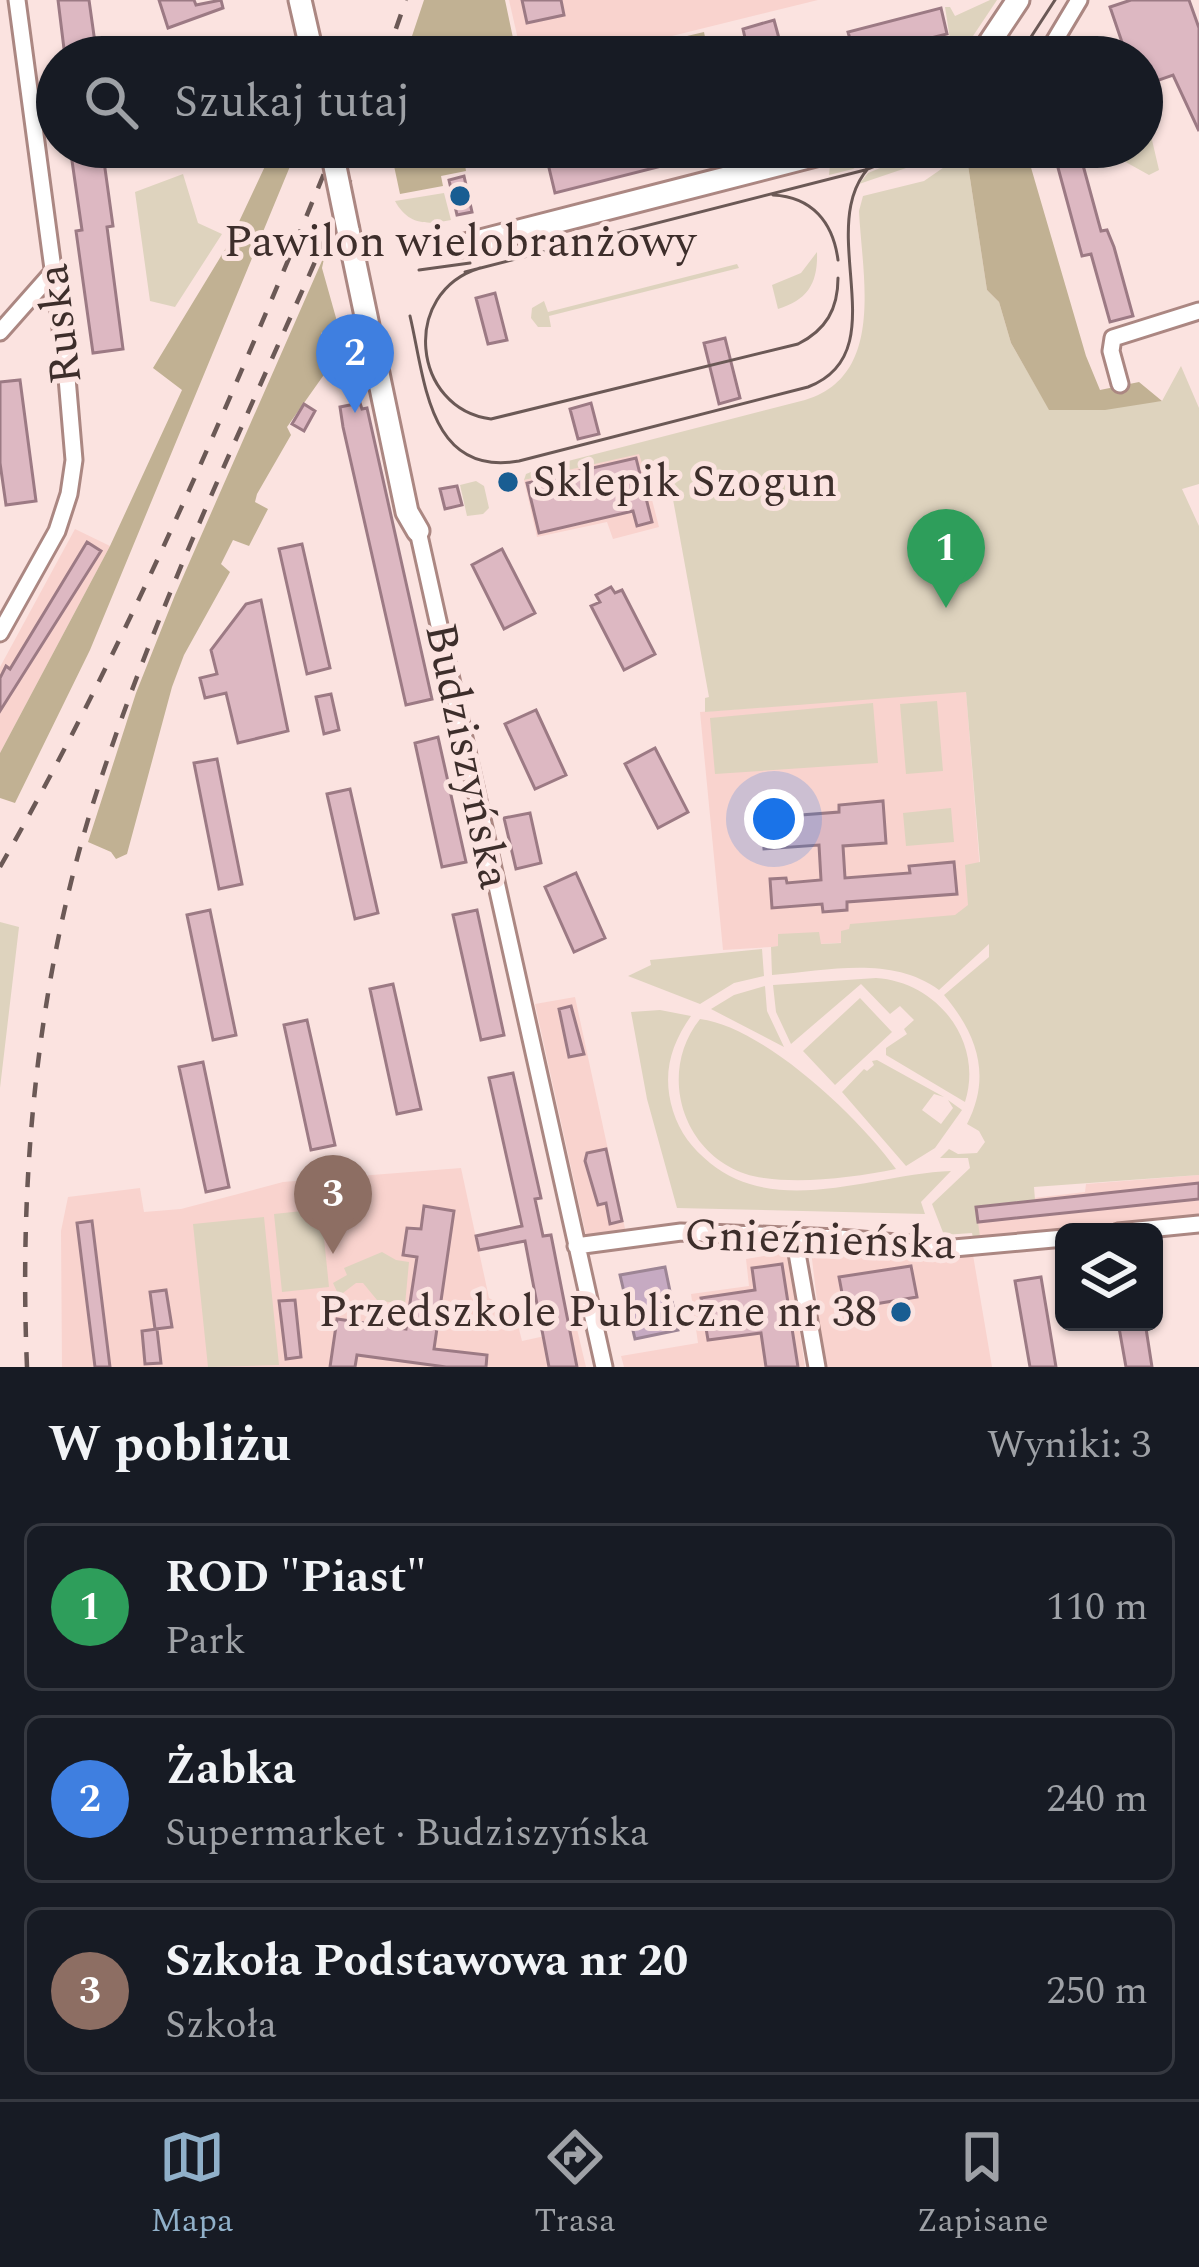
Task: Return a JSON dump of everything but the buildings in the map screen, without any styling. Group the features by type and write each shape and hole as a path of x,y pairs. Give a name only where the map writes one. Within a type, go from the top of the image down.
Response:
{"street":[{"name":"Ruska","path":"17,0 36,139"},
{"path":"300,0 308,36"},
{"path":"994,36 1018,0"},
{"path":"1058,36 1078,0"},
{"name":"Ruska","path":"0,634 57,531 72,476 74,445 40,168"},
{"name":"Budziszyńska","path":"335,168 404,502 418,531 604,1367"},
{"path":"460,246 765,168"},
{"path":"0,332 54,271"},
{"path":"1120,384 1111,351 1113,338 1199,311"},
{"path":"1163,1228 1199,1224"},
{"name":"Gnieźnieńska","path":"577,1246 681,1232 955,1248 1055,1239"},
{"path":"794,1236 817,1367"}],"shaded area":[{"path":"424,0 505,0 513,36 412,36"},
{"path":"509,0 818,0 672,36 517,36"},
{"path":"997,0 973,36 950,36 945,7 955,16"},
{"path":"264,168 289,168 90,650 15,803 0,798 0,753 110,546 182,390 153,368 229,243"},
{"path":"394,168 466,168 441,176 443,186 400,194"},
{"path":"830,168 855,168 853,169 829,175"},
{"path":"880,168 906,168 859,184"},
{"path":"943,168 968,168 987,290 999,302 1011,343 1049,409 1162,401 1181,366 1199,408 1199,484 1182,489 1199,526 1199,1175 1034,1187 1035,1200 976,1207 980,1237 973,1238 972,1233 944,1235 932,1204 970,1168 968,1158 940,1158 949,1149 958,1154 977,1153 985,1142 967,1124 979,1089 977,1056 965,1025 944,995 989,957 989,944 939,990 920,979 880,969 772,975 771,947 778,946 778,934 819,932 821,944 841,943 841,931 850,924 955,915 968,905 965,865 980,862 966,692 705,712 705,698 709,697 666,461 643,466 639,454 524,480 526,474 541,468 805,400 831,388 848,369 864,321 859,211 863,196 924,181"},
{"path":"968,168 1031,168 1100,390 1139,382 1162,401 1105,410 1049,410 1011,343 999,302 987,290"},
{"path":"183,174 198,223 222,234 175,307 150,301 135,192"},
{"path":"444,193 451,220 442,222 412,219 395,201"},
{"path":"817,252 809,289 778,309 772,285 801,273"},
{"path":"325,254 322,268 338,325 321,333 328,369 287,427 291,435 257,494 255,502 268,509 249,546 233,540 221,564 230,572 184,655 127,854 116,859 88,842 136,693"},
{"path":"737,264 739,268 549,316 551,327 538,327 531,318 532,308 544,301 548,312"},
{"path":"640,453 659,527 613,539 607,522 537,537 524,480"},
{"path":"476,481 484,486 489,508 467,516 460,485"},
{"path":"75,529 110,546 0,753 0,667"},
{"path":"966,691 985,934 723,950 700,712"},
{"path":"937,701 943,771 906,774 900,704"},
{"path":"873,703 878,763 715,774 710,718"},
{"path":"951,808 954,842 906,846 903,813"},
{"path":"0,922 19,927 0,1088"},
{"path":"762,949 764,976 734,983 700,1004 628,976 651,965 650,960"},
{"path":"876,978 919,991 951,1019 968,1058 965,1102 886,1055 886,1048 907,1034 904,1029 914,1020 900,1006 890,1014 861,984 791,1044 776,1012 773,985"},
{"path":"765,986 767,1011 784,1047 711,1009 734,995"},
{"path":"575,997 626,1233 587,1240 535,1004"},
{"path":"860,998 892,1032 835,1085 803,1051"},
{"path":"660,1010 691,1016 670,1061 668,1085 683,1133 710,1163 765,1188 796,1190 951,1171 921,1202 925,1214 677,1208 647,1099 631,1012"},
{"path":"700,1019 752,1038 807,1077 858,1124 896,1169 830,1179 780,1180 738,1171 715,1157 698,1139 680,1093 679,1067 686,1042"},
{"path":"877,1060 944,1097 934,1094 922,1110 941,1124 953,1108 948,1100 962,1110 935,1148 906,1166 842,1092"},
{"path":"461,1168 489,1298 515,1313 522,1341 577,1329 586,1367 62,1367 61,1231 68,1197 140,1188 144,1212 181,1209 283,1182"},
{"path":"1199,1175 1199,1215 1125,1223 1055,1223 1055,1231 977,1239 974,1205 1085,1192 1086,1184"},
{"path":"321,1209 329,1287 282,1292 274,1214"},
{"path":"264,1217 279,1365 208,1367 193,1224"},
{"name":"Przedszkole Publiczne nr 38","path":"811,1251 973,1255 992,1367 825,1367"},
{"path":"382,1252 409,1262 405,1305 377,1300 363,1283 339,1296 333,1283 347,1275 344,1268"},
{"path":"788,1252 805,1367 624,1367 621,1356 698,1343 691,1294 749,1286 746,1259"},
{"path":"665,1267 678,1330 635,1339 620,1275"}],"tram line":[{"path":"1032,36 1055,0"},
{"path":"465,272 870,168"},
{"path":"410,316 436,418 448,439 466,454 489,462 519,461 808,387 836,368 849,342 851,206 862,176 871,168"},
{"path":"773,195 799,201 818,214 831,234 838,260"},
{"path":"419,270 470,263"},
{"path":"480,268 454,281 437,300 427,324 426,349 432,373 445,395 465,411 491,419 798,344 828,317 838,278"}],"railway":[{"path":"393,36 406,0"},
{"path":"0,867 137,602 326,168"},
{"path":"27,1367 26,1227 35,1086 72,878 119,725 151,641 355,168"}],"place":[{"name":"Pawilon wielobranżowy","path":"460,196"},
{"name":"Żabka","path":"355,413"},
{"name":"Sklepik Szogun","path":"508,482"},
{"name":"ROD \"Piast\"","path":"946,608"},
{"name":"Szkoła Podstawowa nr 20","path":"333,1254"},
{"name":"Przedszkole Publiczne nr 38","path":"901,1312"}]}
